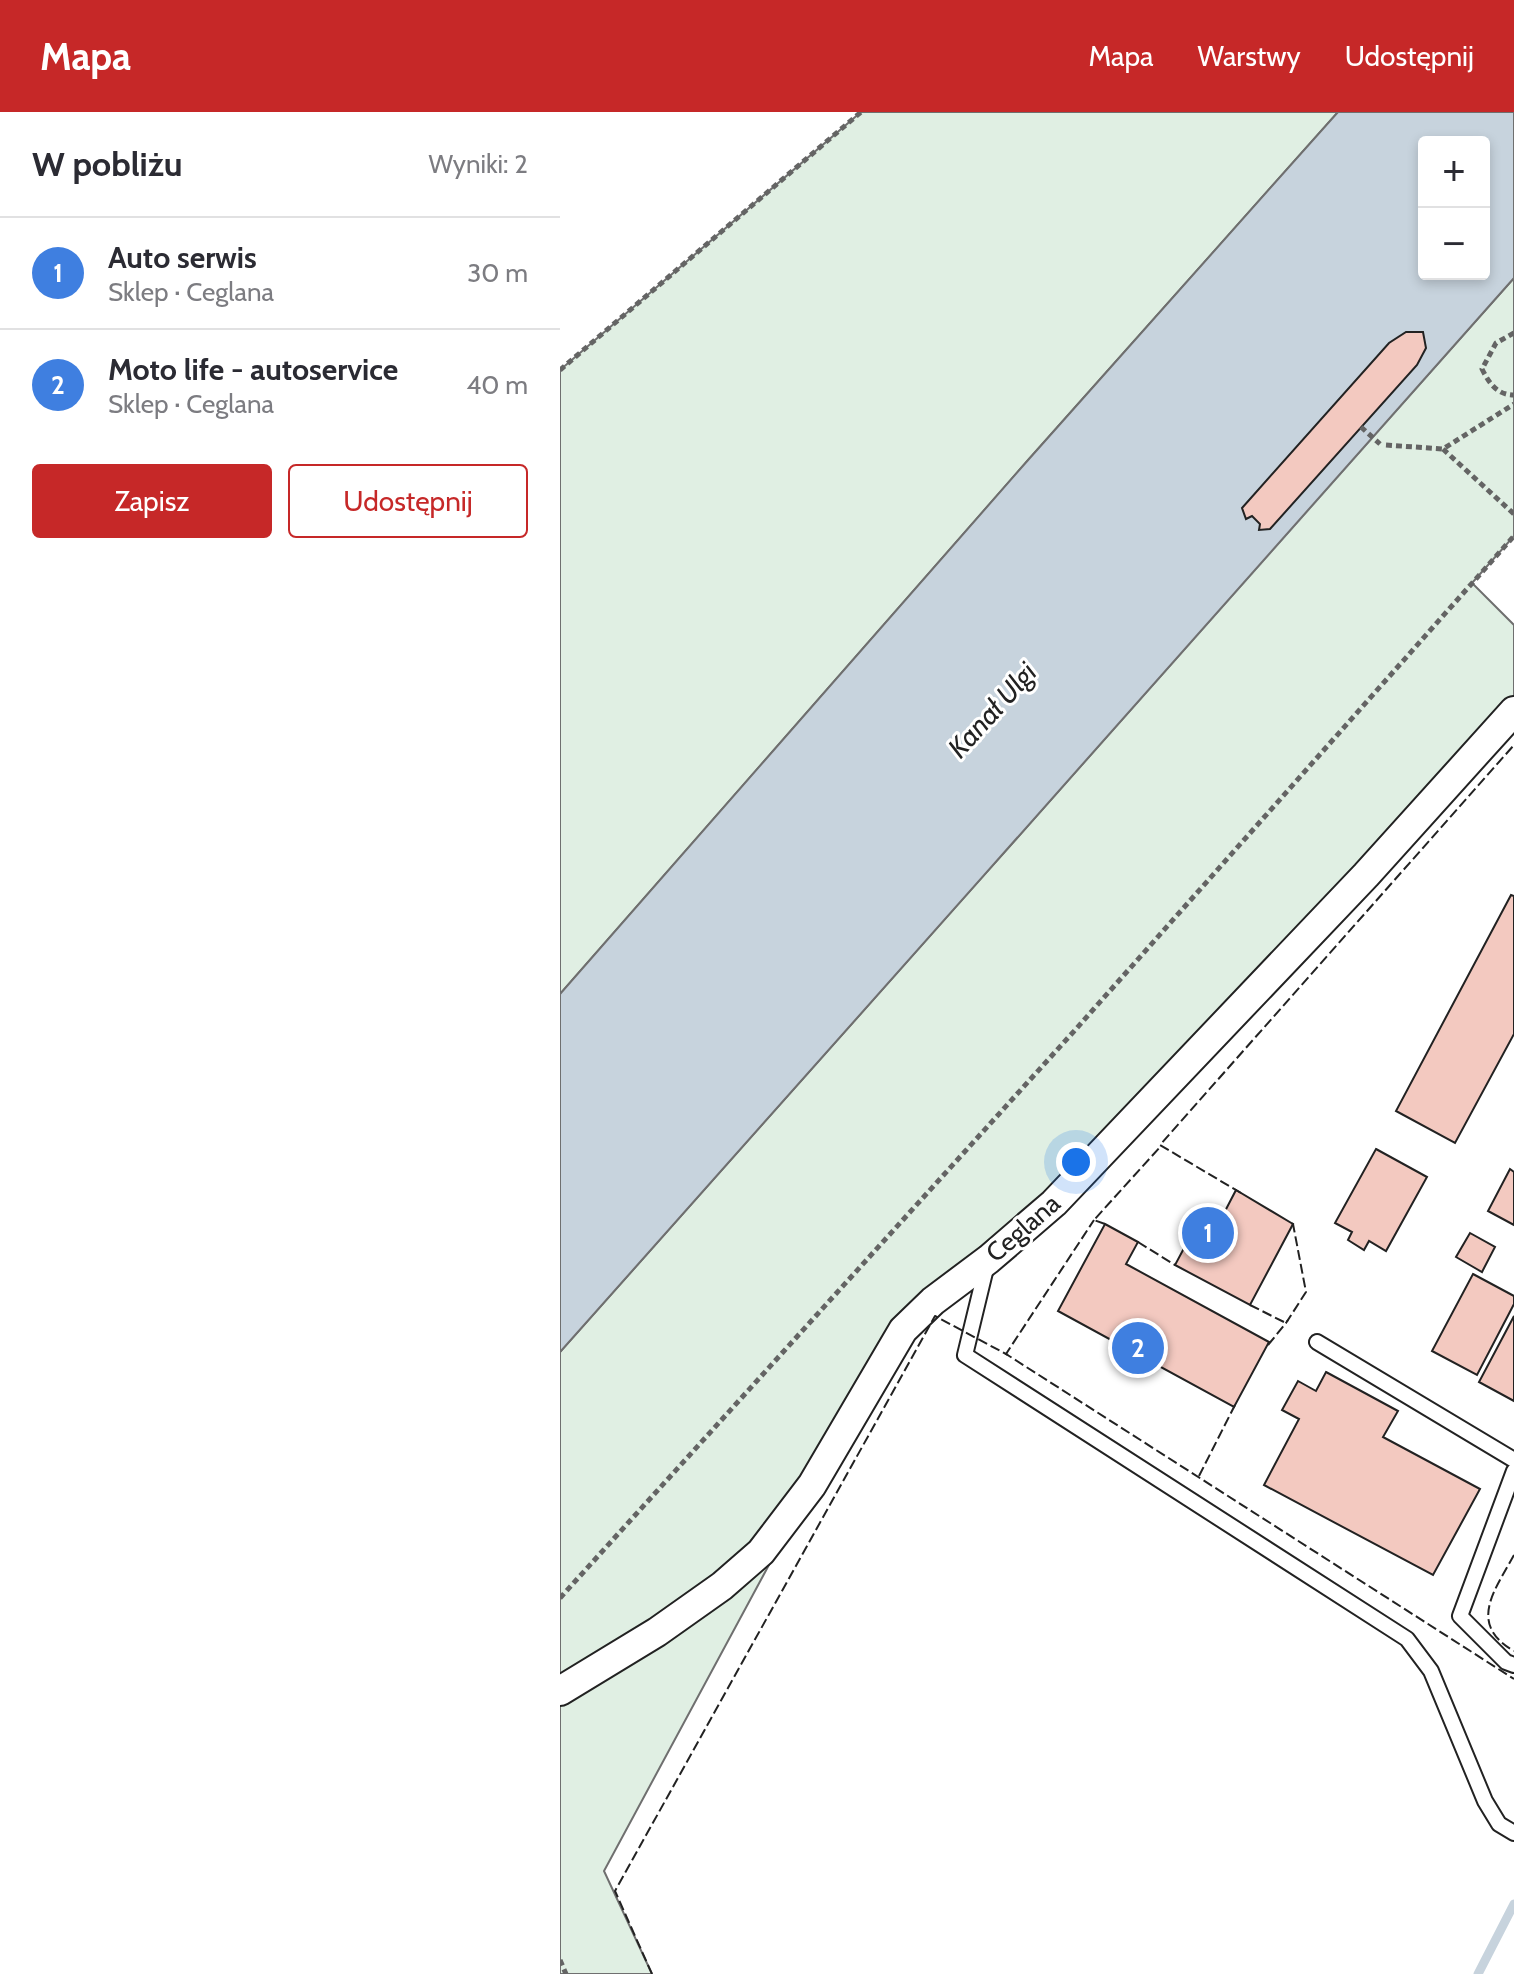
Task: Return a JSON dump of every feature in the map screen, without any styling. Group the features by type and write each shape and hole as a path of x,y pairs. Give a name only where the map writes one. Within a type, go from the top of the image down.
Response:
{"street":[{"name":"Ceglana","path":"560,1691 670,1623 722,1586 761,1552 812,1485 903,1330 933,1301 989,1259 1054,1203 1366,875 1514,711"}],"lane":[{"path":"989,1259 965,1355 1407,1639 1431,1671 1485,1801 1499,1824 1514,1833"},
{"path":"1317,1342 1514,1460"},
{"path":"1514,1471 1460,1616 1506,1662 1514,1665"}],"path":[{"path":"560,370 861,112"},
{"path":"1514,333 1496,343 1482,369 1490,386 1509,396 1514,395"},
{"path":"1361,427 1383,445 1443,449 1514,404"},
{"path":"1443,449 1514,514"},
{"path":"560,1598 1076,1029 1514,536"},
{"path":"560,1960 566,1974"}],"green space":[{"path":"861,112 1338,112 560,994 560,370"},
{"path":"1514,278 1514,536 1472,583 1514,625 1514,711 1054,1203 933,1301 812,1485 604,1871 652,1974 560,1974 560,1352"}],"water":[{"name":"Kanał Ulgi","path":"1338,112 1514,112 1514,278 560,1352 560,994"}],"building":[{"path":"1406,332 1423,332 1426,348 1417,365 1270,529 1259,530 1260,524 1252,516 1246,519 1242,508 1389,343"},
{"path":"1511,895 1514,896 1514,1034 1455,1143 1396,1111"},
{"path":"1376,1149 1427,1177 1386,1251 1369,1241 1364,1250 1348,1240 1352,1232 1335,1223"},
{"path":"1510,1169 1514,1172 1514,1225 1488,1211"},
{"path":"1236,1190 1293,1224 1250,1305 1175,1265 1191,1235 1208,1244"},
{"path":"1105,1224 1138,1242 1126,1264 1269,1342 1234,1407 1058,1311"},
{"path":"1470,1233 1495,1247 1482,1272 1456,1257"},
{"path":"1473,1274 1514,1296 1514,1304 1477,1375 1432,1351"},
{"path":"1514,1316 1514,1401 1479,1382"},
{"path":"1326,1372 1398,1411 1383,1437 1480,1489 1433,1575 1264,1485 1299,1419 1282,1410 1298,1381 1316,1391"}],"waterway":[{"path":"1478,1974 1514,1904"}],"fence":[{"path":"1241,1193 1160,1145 1514,745"},
{"path":"1105,1224 1094,1220 1161,1146"},
{"path":"1008,1355 1094,1220"},
{"path":"1268,1345 1306,1292 1293,1224 1289,1222"},
{"path":"1138,1242 1175,1265"},
{"path":"1250,1305 1286,1323 1288,1320"},
{"path":"652,1974 615,1891 935,1316 1006,1354 1514,1679"},
{"path":"1199,1476 1235,1405"},
{"path":"1514,1555 1493,1594 1488,1618 1500,1641 1514,1651"}],"place":[{"name":"Auto serwis","path":"1208,1233"},
{"name":"Moto life - autoservice","path":"1138,1348"}]}
